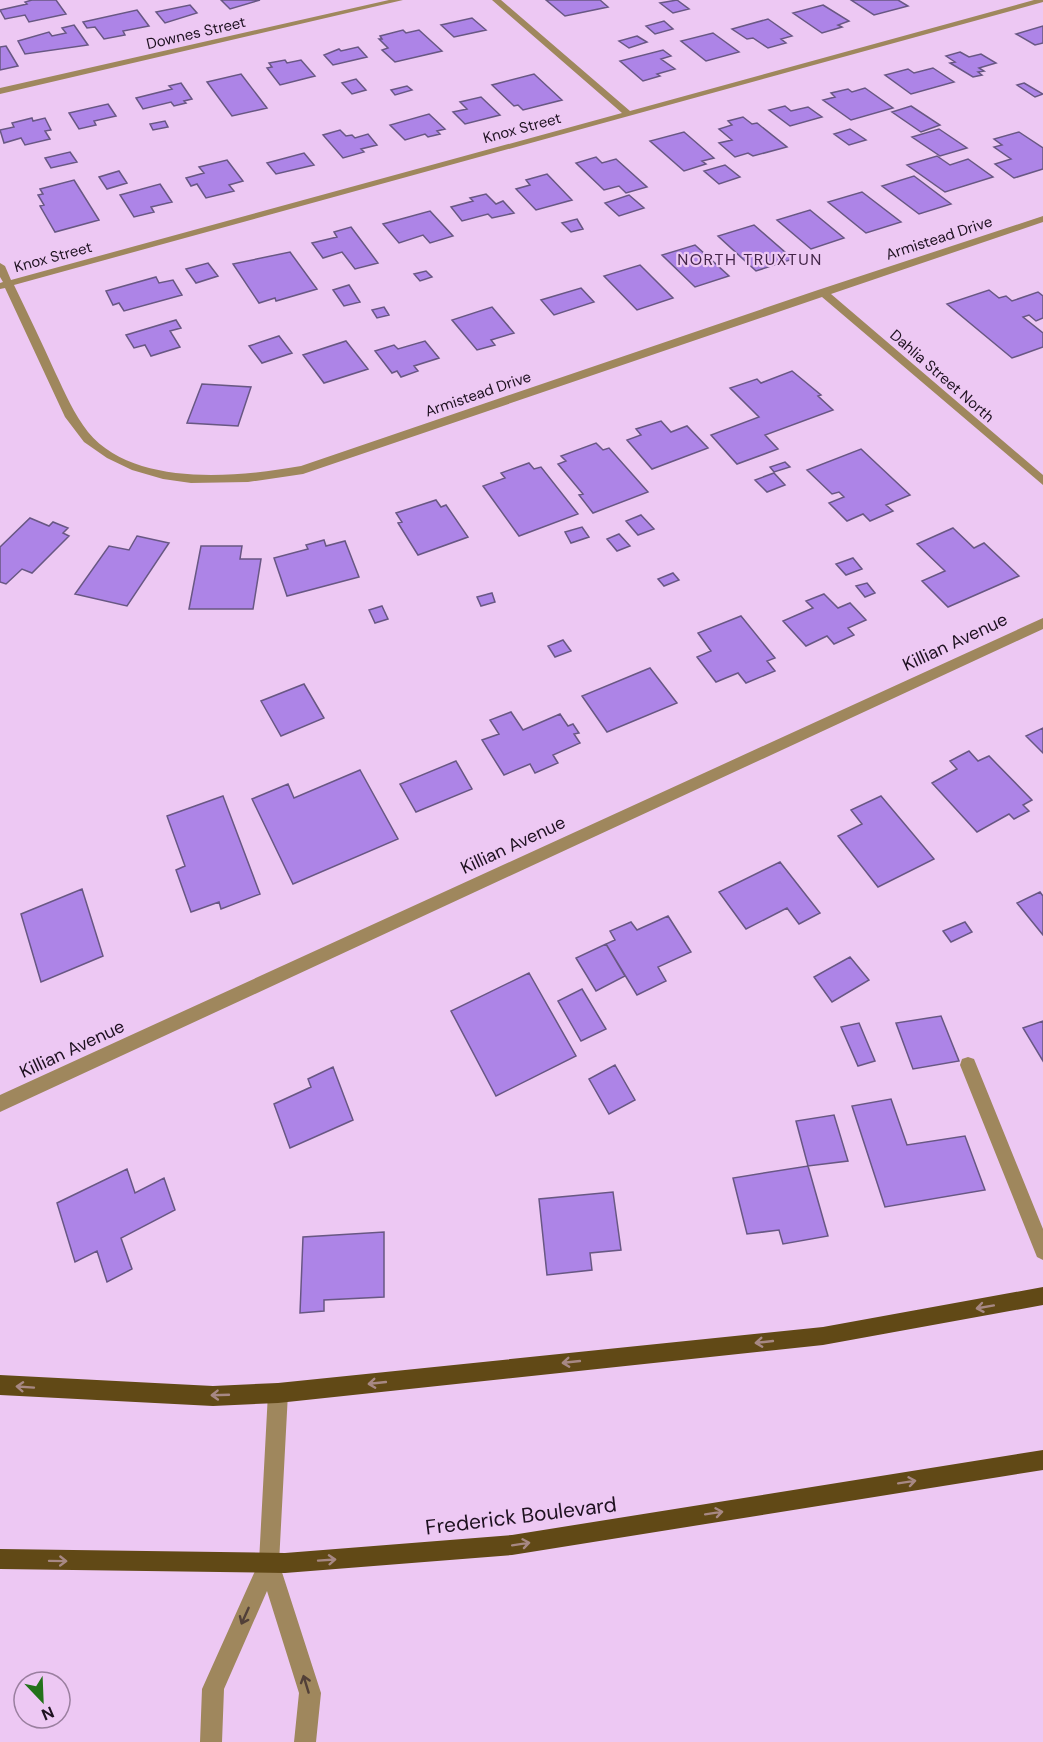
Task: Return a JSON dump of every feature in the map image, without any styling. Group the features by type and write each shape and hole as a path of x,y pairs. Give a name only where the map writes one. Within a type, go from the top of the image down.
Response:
{"main road":[{"path":"0,1385 213,1396 278,1393 823,1336 1043,1296"},
{"name":"Frederick Boulevard","path":"0,1559 269,1563 512,1545 1043,1460"}],"street":[{"name":"Downes Street","path":"0,91 399,0"},
{"path":"496,0 628,113"},
{"name":"Knox Street","path":"4,284 1043,0"},
{"name":"Armistead Drive","path":"0,266 4,284 71,417 88,438 118,459 151,471 180,478 221,481 262,478 303,470 822,292 1043,219"},
{"name":"Dahlia Street North","path":"822,292 1043,482"},
{"name":"Killian Avenue","path":"0,1104 1043,623"},
{"path":"968,1065 1043,1251"},
{"path":"278,1393 269,1563 310,1693 305,1742"},
{"path":"211,1742 213,1689 269,1563"}],"building":[{"path":"56,0 66,14 29,22 25,15 5,19 0,10 27,4 25,2"},
{"path":"221,0 260,0 230,9"},
{"path":"546,0 600,0 608,7 565,16"},
{"path":"677,0 689,9 673,13 660,3"},
{"path":"851,0 898,0 908,6 874,15"},
{"path":"190,5 197,13 165,23 156,12"},
{"path":"823,5 849,21 838,25 842,27 822,33 793,13"},
{"path":"137,10 149,26 123,31 125,35 104,39 95,27 87,28 83,22"},
{"path":"472,18 486,30 454,37 441,25"},
{"path":"768,19 792,36 781,39 786,43 768,48 753,38 747,39 732,29"},
{"path":"664,21 673,29 655,34 646,26"},
{"path":"74,25 88,45 25,54 18,41 49,32 52,36 66,33 62,28"},
{"path":"1043,26 1043,43 1035,45 1016,34"},
{"path":"403,30 406,33 419,30 442,51 395,62 382,50 388,48 379,39 382,39 380,36"},
{"path":"713,33 739,52 706,61 681,41"},
{"path":"637,36 647,42 629,48 619,41"},
{"path":"6,46 18,66 0,70 0,47"},
{"path":"358,47 367,57 333,65 324,55 339,49 341,51"},
{"path":"663,50 671,56 661,59 675,69 643,81 620,61"},
{"path":"960,52 969,57 981,54 996,63 979,68 984,71 978,72 982,75 973,77 950,63 955,62 946,56"},
{"path":"285,60 287,63 301,60 315,76 280,85 267,68 272,67 269,63"},
{"path":"933,68 954,82 911,94 885,75 908,69 914,73"},
{"path":"241,74 267,108 232,116 207,82"},
{"path":"534,74 562,100 523,110 518,105 514,106 492,85"},
{"path":"356,79 366,90 352,94 342,83"},
{"path":"181,83 192,99 184,101 186,103 174,106 171,102 143,109 136,98 172,89 169,86"},
{"path":"1024,83 1043,94 1035,97 1017,85"},
{"path":"407,86 412,90 395,95 391,90"},
{"path":"865,88 893,108 851,120 823,100 835,97 831,93 848,89 852,92"},
{"path":"481,97 500,115 465,124 453,112 467,109 460,102"},
{"path":"108,104 116,116 94,121 96,125 79,129 69,113"},
{"path":"785,106 791,111 808,107 822,117 790,126 769,110"},
{"path":"911,106 940,125 921,132 892,112"},
{"path":"429,114 445,129 437,131 440,134 428,137 425,134 405,140 390,125"},
{"path":"743,117 752,124 757,123 787,147 753,156 748,153 735,157 719,143 732,140 719,129 732,125 728,121"},
{"path":"32,118 33,121 45,118 51,130 45,131 50,139 25,145 21,138 4,143 0,130 14,127 12,123"},
{"path":"165,121 168,127 153,130 150,124"},
{"path":"850,129 866,140 849,145 834,134"},
{"path":"939,129 967,148 940,156 912,137"},
{"path":"340,130 346,136 352,135 355,138 368,134 377,145 361,149 364,152 343,158 323,135"},
{"path":"684,132 714,158 702,161 706,164 684,171 650,141"},
{"path":"1019,132 1043,148 1043,169 1014,178 995,164 1011,159 994,147 1002,145 994,139"},
{"path":"70,152 77,162 51,168 45,158"},
{"path":"304,153 314,165 276,174 267,163"},
{"path":"937,156 950,165 968,159 993,177 945,192 907,165"},
{"path":"596,157 602,163 616,159 647,187 626,193 619,186 604,190 576,163"},
{"path":"227,160 243,181 229,185 234,191 206,198 197,184 191,186 186,178 204,173 199,167"},
{"path":"725,165 740,177 719,184 704,171"},
{"path":"119,171 127,183 107,189 99,177"},
{"path":"547,174 572,200 536,210 516,189 530,185 526,180"},
{"path":"914,176 951,204 919,214 882,186"},
{"path":"74,180 99,220 55,232 40,206 44,205 38,195 43,194 40,189"},
{"path":"160,184 172,202 151,207 154,212 134,217 120,195"},
{"path":"862,192 901,222 866,233 828,202"},
{"path":"486,194 496,204 503,201 514,213 492,218 488,214 462,221 451,207 473,201 470,198"},
{"path":"629,195 644,208 619,216 605,203"},
{"path":"810,210 844,238 811,249 777,220"},
{"path":"430,211 453,236 430,243 423,235 399,243 383,224"},
{"path":"577,219 583,229 571,232 562,223"},
{"path":"754,225 793,259 756,271 718,236"},
{"path":"351,227 378,263 355,269 342,252 323,258 312,243 337,237 334,232"},
{"path":"695,245 729,276 695,287 662,255"},
{"path":"290,252 317,289 276,301 275,298 259,303 233,264"},
{"path":"208,263 218,276 196,283 186,269"},
{"path":"640,265 673,298 637,310 604,276"},
{"path":"426,271 432,277 420,281 414,274"},
{"path":"156,277 159,283 173,280 182,295 124,311 119,303 113,305 106,291"},
{"path":"349,285 360,302 344,306 333,290"},
{"path":"581,288 594,302 554,315 541,300"},
{"path":"989,290 999,298 1006,296 1012,301 1038,292 1043,296 1043,318 1036,321 1029,315 1023,317 1043,333 1043,347 1012,358 947,304"},
{"path":"384,307 389,315 377,318 372,310"},
{"path":"492,307 514,333 491,340 495,345 477,350 452,320"},
{"path":"176,320 181,328 170,331 180,347 151,356 145,345 134,348 126,335"},
{"path":"279,336 292,353 262,363 249,346"},
{"path":"346,341 368,369 324,383 303,355"},
{"path":"425,341 439,358 414,366 418,371 401,377 397,371 392,373 375,351 394,345 398,349"},
{"path":"792,371 821,395 818,396 833,410 765,435 778,449 737,464 711,435 759,417 730,388 757,379 761,383"},
{"path":"202,384 251,387 238,426 187,423"},
{"path":"661,421 671,432 687,426 708,448 652,469 627,440 641,435 636,429"},
{"path":"596,443 603,450 609,448 648,492 593,513 579,495 583,494 558,464 566,461 561,456"},
{"path":"861,449 910,495 886,505 893,511 870,521 863,514 847,521 829,503 844,497 839,492 832,494 807,470"},
{"path":"785,462 790,467 774,472 770,467"},
{"path":"529,463 534,469 541,467 578,514 519,536 483,486 505,478 501,473"},
{"path":"774,473 785,485 767,492 755,480"},
{"path":"436,500 441,507 446,505 468,537 418,555 398,523 402,522 396,513"},
{"path":"641,515 654,529 638,535 626,521"},
{"path":"30,518 49,526 53,522 68,528 63,533 69,536 32,573 22,569 6,584 0,582 0,547"},
{"path":"582,527 589,537 571,543 565,532"},
{"path":"953,528 974,548 984,543 1019,576 948,607 922,581 945,571 917,544"},
{"path":"619,534 630,546 617,551 607,539"},
{"path":"137,536 169,543 127,606 75,594 109,546 129,550"},
{"path":"324,540 326,546 345,541 359,577 287,596 274,558 308,549 306,545"},
{"path":"201,546 242,546 240,559 261,559 253,609 189,609"},
{"path":"853,558 862,569 846,575 836,564"},
{"path":"673,573 679,580 664,586 658,579"},
{"path":"867,583 875,593 865,597 856,586"},
{"path":"492,593 495,602 481,606 477,597"},
{"path":"824,594 838,608 850,603 866,620 848,628 854,635 834,644 827,636 806,646 783,621 813,608 806,601"},
{"path":"382,606 388,619 375,623 369,610"},
{"path":"741,616 775,658 767,661 775,671 746,683 738,673 716,682 697,657 711,651 698,633"},
{"path":"563,640 571,651 555,657 548,646"},
{"path":"650,668 677,703 607,732 582,696"},
{"path":"304,684 324,718 281,736 261,701"},
{"path":"511,712 523,730 560,714 568,726 573,724 579,733 574,734 580,743 553,755 558,763 535,773 530,764 504,775 482,740 499,734 490,720"},
{"path":"1043,728 1043,753 1026,736"},
{"path":"969,751 978,761 989,756 1032,800 1023,805 1029,811 1014,819 1009,814 977,832 932,783 957,769 950,761"},
{"path":"456,761 472,789 416,812 400,784"},
{"path":"360,770 398,839 293,884 252,799 288,784 294,798"},
{"path":"223,796 260,894 221,909 219,902 191,912 176,870 185,866 167,816"},
{"path":"881,796 934,859 878,887 838,836 862,824 851,810"},
{"path":"780,862 820,913 799,924 787,908 746,929 719,892"},
{"path":"82,889 103,956 41,982 21,914"},
{"path":"1040,892 1043,896 1043,935 1017,903"},
{"path":"668,916 691,952 658,967 666,981 637,995 606,944 615,940 610,931 631,922 637,930"},
{"path":"965,922 972,932 951,942 943,931"},
{"path":"606,944 625,976 596,991 576,958"},
{"path":"850,957 869,980 832,1002 814,977"},
{"path":"529,973 576,1056 496,1096 451,1011"},
{"path":"582,989 606,1029 581,1041 558,1001"},
{"path":"941,1016 959,1061 913,1069 896,1023"},
{"path":"1043,1021 1043,1061 1023,1028"},
{"path":"859,1023 875,1061 858,1066 841,1027"},
{"path":"615,1065 635,1100 609,1114 589,1079"},
{"path":"333,1067 353,1120 290,1148 274,1104 311,1087 308,1079"},
{"path":"891,1099 907,1145 965,1136 985,1190 885,1207 852,1106"},
{"path":"834,1115 848,1161 808,1166 796,1121"},
{"path":"808,1166 828,1236 783,1244 779,1230 747,1234 733,1178"},
{"path":"127,1169 135,1193 164,1178 175,1210 121,1238 132,1269 107,1282 97,1251 75,1262 57,1203"},
{"path":"613,1192 621,1250 590,1253 592,1270 547,1275 539,1199"},
{"path":"384,1232 384,1297 324,1300 324,1311 300,1313 303,1237"}],"district":[{"name":"NORTH TRUXTUN","path":"750,259"}]}
